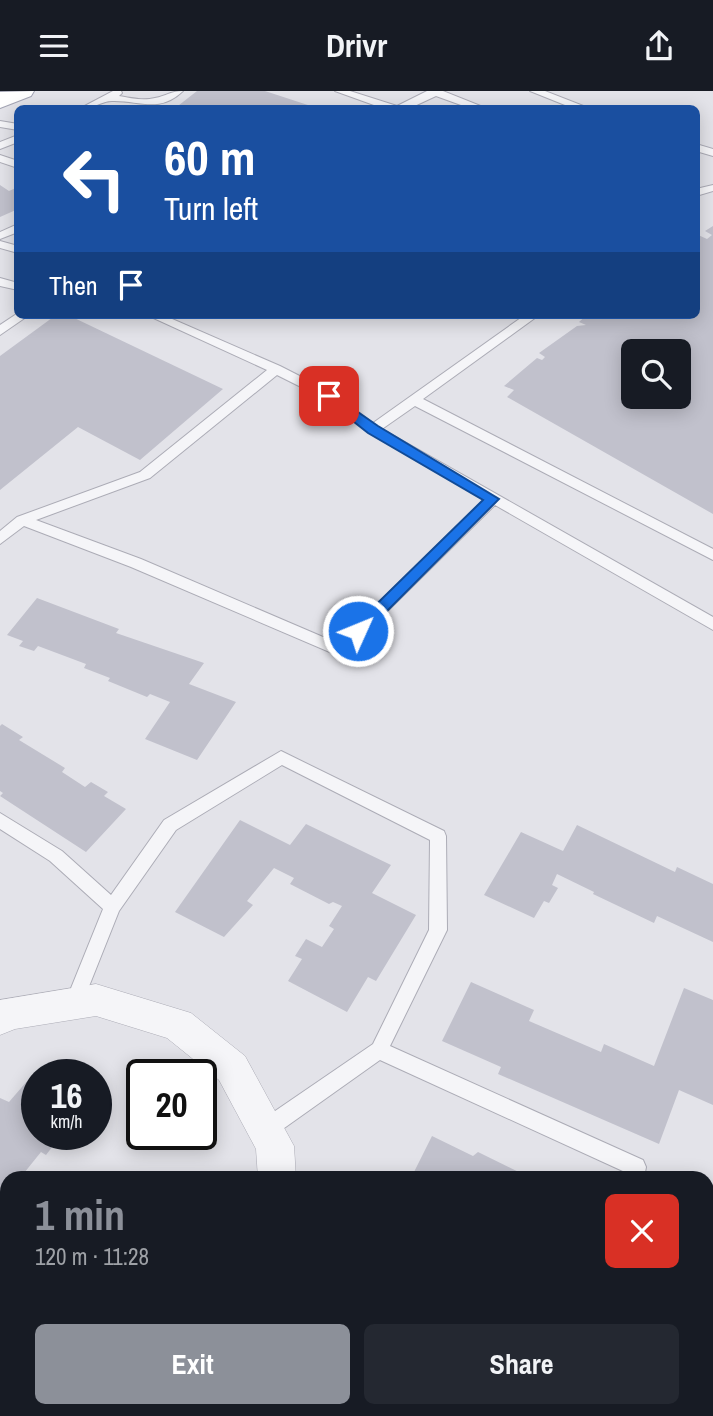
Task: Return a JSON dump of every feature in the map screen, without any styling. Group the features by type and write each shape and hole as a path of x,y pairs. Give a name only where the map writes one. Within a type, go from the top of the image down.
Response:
{"main road":[{"path":"0,101 22,91"}],"street":[{"path":"0,1018 9,1013 96,1000 178,1025 232,1068 275,1146 277,1171"}],"lane":[{"path":"92,105 122,91"},
{"path":"109,97 148,103 169,98 178,91"},
{"path":"340,91 385,105"},
{"path":"406,105 435,91 472,105"},
{"path":"536,91 575,105"},
{"path":"0,331 17,319"},
{"path":"162,319 276,369 329,396 373,429 713,624"},
{"path":"373,429 527,319"},
{"path":"0,539 22,520 145,475 276,369"},
{"path":"414,400 713,555"},
{"path":"22,520 136,563 339,650 492,499"},
{"path":"74,1003 112,907 170,825 281,757 438,836 438,930 379,1050 266,1129"},
{"path":"0,820 56,856 112,907"},
{"path":"379,1050 636,1167 635,1171"}],"building":[{"path":"197,91 265,91 308,105 179,105"},
{"path":"0,185 9,191 14,189 14,211 0,217"},
{"path":"713,226 713,514 507,397 514,390 504,386 537,358 542,360 545,357 539,353 577,326 586,325 579,322 582,319 700,319 700,236 707,239 712,235 705,231"},
{"path":"51,319 76,319 223,389 140,460 78,427 0,490 0,356"},
{"path":"37,598 119,629 116,633 204,663 189,684 236,702 197,760 145,739 170,702 150,694 147,697 108,681 110,678 84,668 86,664 38,646 34,651 19,646 23,641 7,635"},
{"path":"2,724 23,737 19,740 65,768 62,772 85,787 91,782 108,792 104,796 126,809 86,852 0,796 3,793 0,791"},
{"path":"240,820 290,845 306,824 391,865 372,893 416,915 376,981 368,977 347,1012 288,981 302,959 295,956 306,939 322,947 334,929 329,926 342,906 333,902 329,904 290,884 294,878 274,868 247,901 253,905 224,937 175,912"},
{"path":"577,825 675,872 677,867 713,884 713,942 657,916 654,923 557,874 552,885 558,888 549,903 544,901 534,918 484,895 521,832 563,851"},
{"path":"471,982 534,1010 529,1021 601,1052 604,1044 654,1066 684,988 713,1000 713,1105 679,1090 659,1144 498,1074 501,1067 442,1041"},
{"path":"21,1088 21,1150 50,1150 46,1155 41,1152 26,1171 0,1171 0,1098 9,1102"},
{"path":"432,1136 473,1156 478,1152 517,1171 414,1171"}],"route":[{"path":"329,396 373,429 492,499 358,631"}]}
